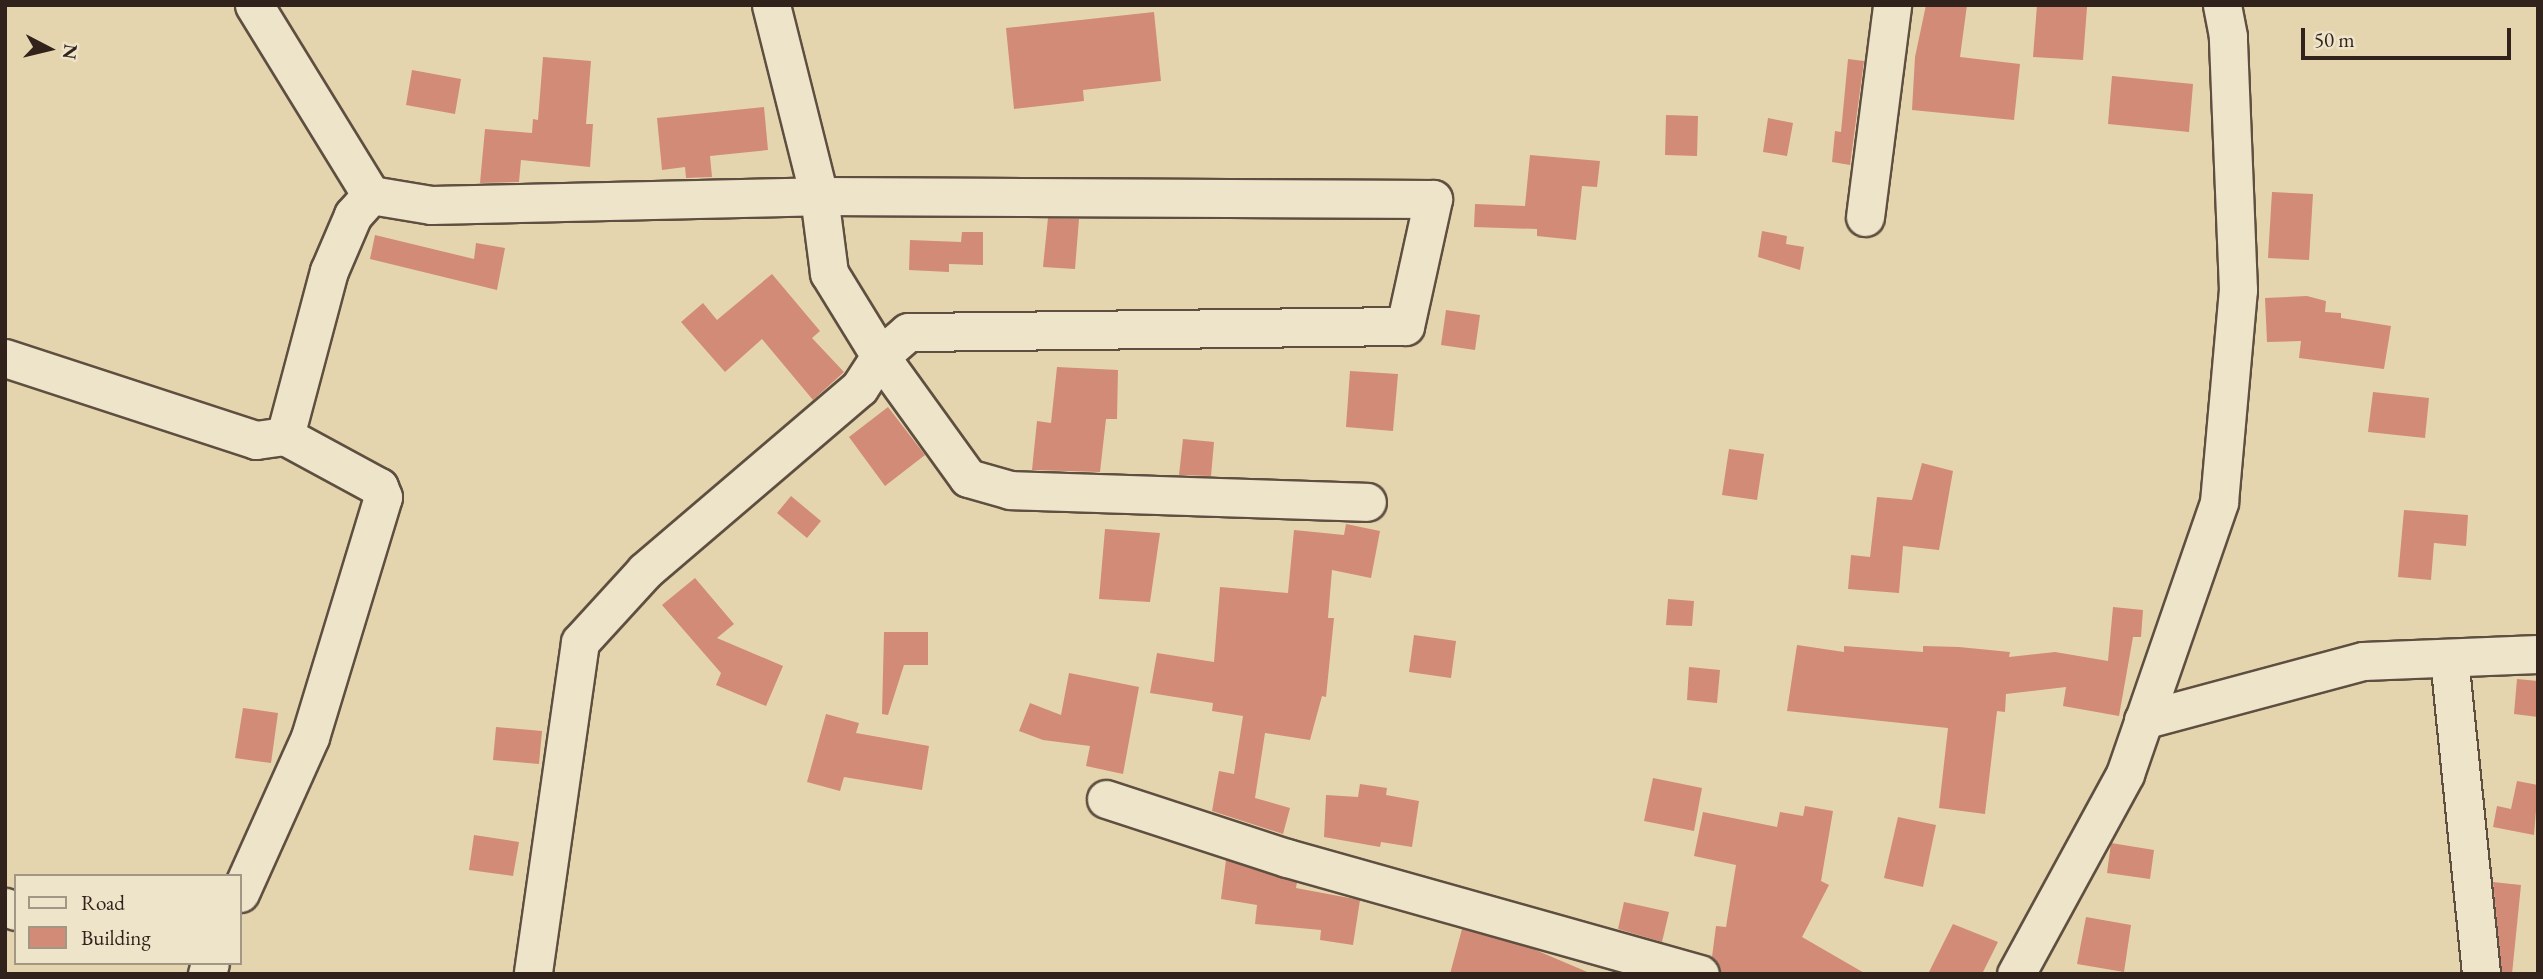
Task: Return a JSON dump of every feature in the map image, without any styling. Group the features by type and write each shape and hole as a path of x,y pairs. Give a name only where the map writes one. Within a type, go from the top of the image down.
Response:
{"street":[{"path":"254,5 371,195 431,205 819,196 1433,200 1405,327 908,332 880,356 859,388 645,571 580,642 533,974"},
{"path":"771,5 819,196 829,273 880,356 968,478 1010,490 1367,502"},
{"path":"1865,218 1892,5"},
{"path":"2016,974 2125,774 2219,502 2238,290 2228,36 2222,5"},
{"path":"285,436 329,271 353,215 371,195"},
{"path":"5,358 257,440 285,436 379,487 383,497 310,737 242,889"},
{"path":"2143,720 2363,661 2538,654"},
{"path":"2449,658 2481,974"},
{"path":"1106,799 1287,858 1700,974"}],"building":[{"path":"1926,5 1967,5 1960,57 2020,64 2014,120 1912,110 1915,57"},
{"path":"2037,5 2087,7 2083,60 2033,57"},
{"path":"1154,12 1161,81 1083,90 1084,101 1014,109 1006,28"},
{"path":"543,57 591,61 586,124 593,124 590,167 521,160 519,182 480,183 485,129 532,133 533,119 538,120"},
{"path":"1848,59 1864,61 1850,165 1832,162 1835,131 1841,132"},
{"path":"412,70 461,79 455,114 406,105"},
{"path":"2112,76 2193,84 2189,132 2108,124"},
{"path":"764,107 768,150 710,156 712,177 686,178 685,167 662,170 657,118"},
{"path":"1666,115 1698,116 1697,156 1665,155"},
{"path":"1768,118 1793,123 1787,156 1763,152"},
{"path":"1530,155 1600,161 1597,187 1582,186 1576,240 1537,236 1537,229 1474,227 1475,204 1525,206"},
{"path":"2272,192 2313,194 2309,260 2268,258"},
{"path":"1048,218 1079,219 1075,269 1043,267"},
{"path":"1762,231 1787,236 1786,244 1804,247 1800,270 1758,257"},
{"path":"962,232 983,232 983,265 949,264 949,272 909,270 910,240 961,242"},
{"path":"375,235 474,259 476,243 505,248 497,290 370,259"},
{"path":"772,274 820,331 812,338 844,372 813,400 762,339 725,372 681,322 703,303 717,320"},
{"path":"2307,296 2326,301 2325,312 2341,313 2341,318 2391,326 2384,369 2299,358 2301,341 2267,342 2265,298"},
{"path":"1446,310 1480,315 1475,350 1441,345"},
{"path":"1057,367 1118,370 1117,419 1106,419 1100,472 1032,470 1037,421 1051,423"},
{"path":"1350,371 1398,374 1393,431 1346,427"},
{"path":"2373,392 2429,398 2425,438 2368,432"},
{"path":"888,407 925,455 885,486 849,437"},
{"path":"1183,439 1214,442 1211,476 1179,475"},
{"path":"1729,449 1764,454 1757,500 1722,495"},
{"path":"1922,463 1953,471 1939,550 1903,546 1899,593 1848,589 1851,555 1870,557 1877,497 1912,500"},
{"path":"791,496 821,521 807,538 777,513"},
{"path":"2404,510 2468,515 2466,546 2434,543 2431,580 2398,577"},
{"path":"1346,524 1380,531 1371,578 1332,570 1328,618 1334,618 1326,697 1322,696 1310,740 1265,733 1255,798 1290,808 1283,834 1212,811 1219,771 1234,774 1243,716 1212,711 1213,703 1150,693 1157,653 1214,662 1220,587 1288,593 1294,530 1344,535"},
{"path":"1105,529 1160,533 1150,602 1099,599"},
{"path":"695,578 734,624 717,638 783,666 766,706 716,685 721,673 662,605"},
{"path":"1668,599 1694,601 1692,626 1666,625"},
{"path":"2113,607 2143,610 2141,637 2133,637 2119,716 2063,706 2066,687 2006,694 2005,712 1997,711 1985,814 1939,808 1948,728 1787,711 1797,645 1844,652 1844,646 1923,652 1923,646 1959,647 2010,652 2009,657 2055,652 2108,661"},
{"path":"884,632 928,632 928,665 904,665 888,715 882,714"},
{"path":"1414,635 1456,641 1451,678 1409,672"},
{"path":"1689,667 1720,670 1717,703 1687,700"},
{"path":"1069,673 1139,687 1123,774 1086,766 1090,746 1043,740 1019,731 1030,703 1061,715"},
{"path":"2517,679 2538,681 2538,717 2514,714"},
{"path":"243,708 278,713 271,763 235,758"},
{"path":"826,714 859,723 856,733 929,746 922,790 844,777 840,791 807,782"},
{"path":"496,727 542,731 539,764 493,760"},
{"path":"1653,778 1702,788 1694,831 1644,821"},
{"path":"2517,781 2538,785 2534,835 2493,827 2497,806 2511,809"},
{"path":"1360,784 1387,788 1386,795 1419,801 1412,847 1381,842 1380,847 1324,837 1326,795 1358,797"},
{"path":"1805,806 1833,811 1821,881 1829,885 1802,937 1866,974 1720,974 1712,957 1716,926 1726,927 1736,865 1694,856 1703,812 1777,827 1780,812 1803,816"},
{"path":"1898,817 1936,825 1923,887 1884,878"},
{"path":"474,835 519,842 513,876 469,870"},
{"path":"2111,843 2154,850 2150,879 2107,873"},
{"path":"1226,860 1297,882 1296,888 1360,900 1353,945 1320,940 1321,930 1255,924 1257,905 1221,899"},
{"path":"2493,882 2521,885 2512,974 2502,974"},
{"path":"1624,902 1669,912 1662,942 1618,929"},
{"path":"2086,917 2131,925 2124,972 2077,964"},
{"path":"1953,924 1998,942 1982,974 1928,974"},
{"path":"1462,929 1531,948 1592,974 1450,974"}]}
